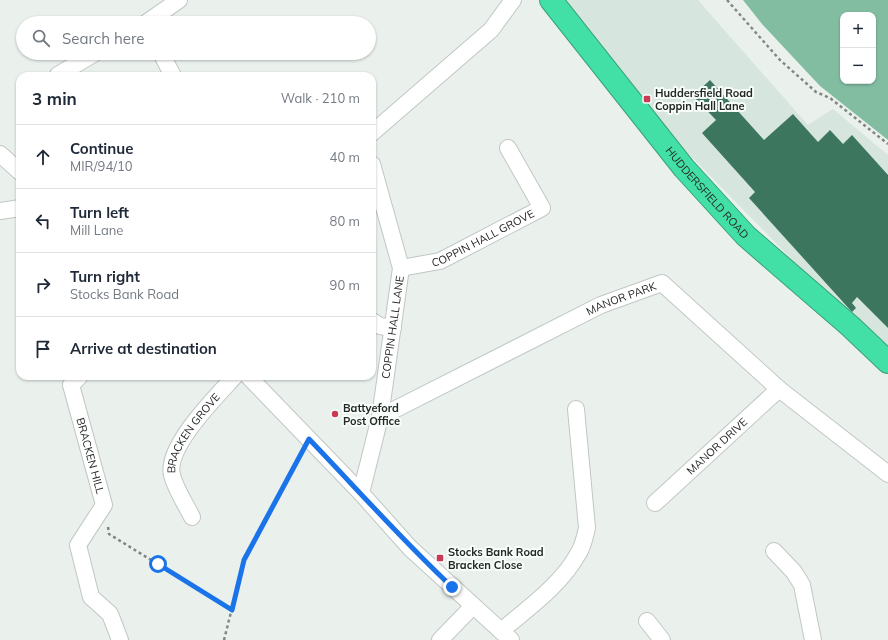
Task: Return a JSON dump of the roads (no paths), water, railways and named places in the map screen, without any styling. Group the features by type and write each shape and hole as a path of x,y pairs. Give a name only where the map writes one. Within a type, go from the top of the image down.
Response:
{"highway":[{"name":"HUDDERSFIELD ROAD","path":"551,0 684,168 746,236 850,326 888,362"}],"street":[{"path":"155,16 179,0"},
{"path":"376,130 492,30 513,0"},
{"path":"63,72 83,60"},
{"path":"166,60 172,72"},
{"name":"COPPIN HALL GROVE","path":"401,268 440,261 542,208 508,148"},
{"path":"0,154 16,168"},
{"name":"COPPIN HALL LANE","path":"361,493 380,417 401,268 376,178"},
{"path":"0,211 16,209"},
{"name":"MANOR PARK","path":"380,417 601,305 662,283 779,389 888,474"},
{"path":"376,324 380,326 392,328"},
{"name":"BRACKEN HILL","path":"76,380 72,385 104,505 78,544 91,597 110,614 120,640"},
{"name":"BRACKEN GROVE","path":"192,517 172,475 175,453 188,431 232,380"},
{"path":"252,380 361,493 410,548 506,636 552,588 578,554 584,538 587,528 576,409"},
{"name":"MANOR DRIVE","path":"655,503 779,389"},
{"path":"774,551 794,572 802,585 813,640"},
{"path":"440,640 473,606"},
{"path":"798,614 802,640"},
{"path":"647,621 662,640"}],"place":[{"name":"Huddersfield Road Coppin Hall Lane","path":"647,99"},
{"name":"Battyeford Post Office","path":"335,414"},
{"name":"Stocks Bank Road Bracken Close","path":"440,558"}]}
